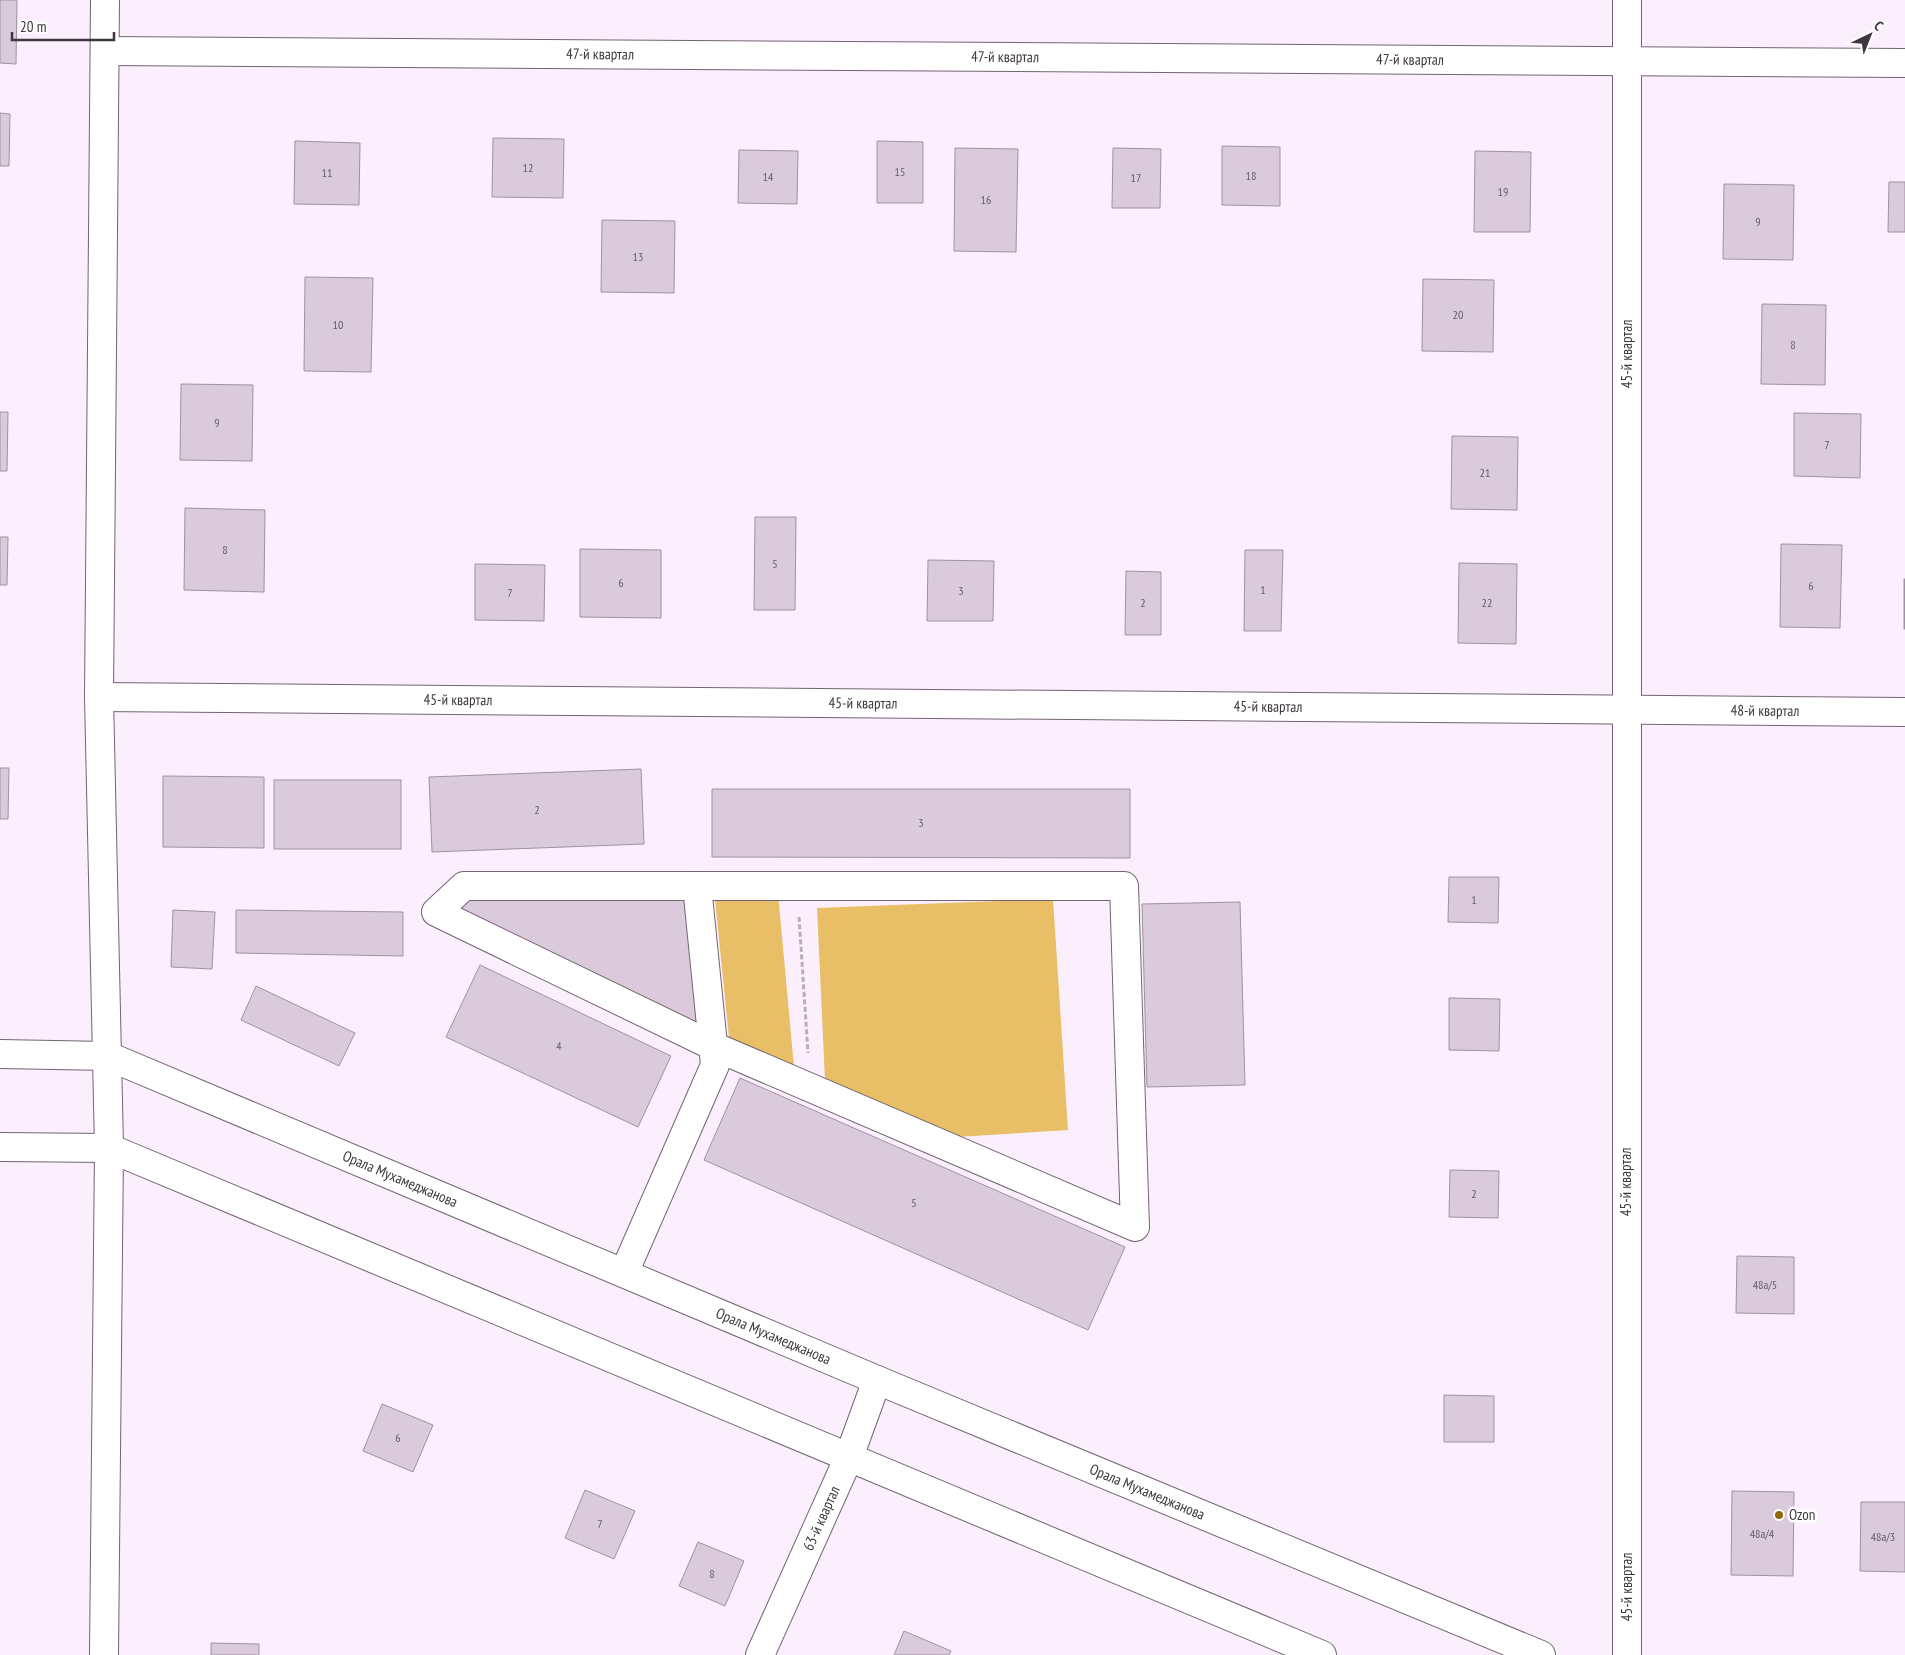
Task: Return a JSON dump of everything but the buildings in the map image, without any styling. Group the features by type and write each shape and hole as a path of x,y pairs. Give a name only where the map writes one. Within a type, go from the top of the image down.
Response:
{"street":[{"path":"104,1655 109,1148 100,697 105,0"},
{"name":"45-й квартал","path":"1627,1655 1626,709 1628,0"},
{"name":"47-й квартал","path":"104,51 1905,63"},
{"name":"45-й квартал","path":"100,697 1626,709"},
{"name":"48-й квартал","path":"1626,709 1905,712"},
{"path":"464,886 697,886 1124,886 1134,1227 713,1046 436,912 464,886"},
{"path":"624,1273 715,1065 697,886"},
{"name":"Орала Мухамеджанова","path":"0,1054 108,1056 877,1380 1541,1655"},
{"path":"0,1147 109,1148 1322,1655"},
{"name":"63-й квартал","path":"760,1655 849,1457 877,1380"}],"path":[{"path":"797,886 811,1088"}],"shaded area":[{"path":"778,893 794,1067 729,1038 715,899"},
{"path":"1053,899 1068,1130 957,1137 825,1080 817,908"}],"place":[{"name":"Ozon","path":"1779,1515"}]}
